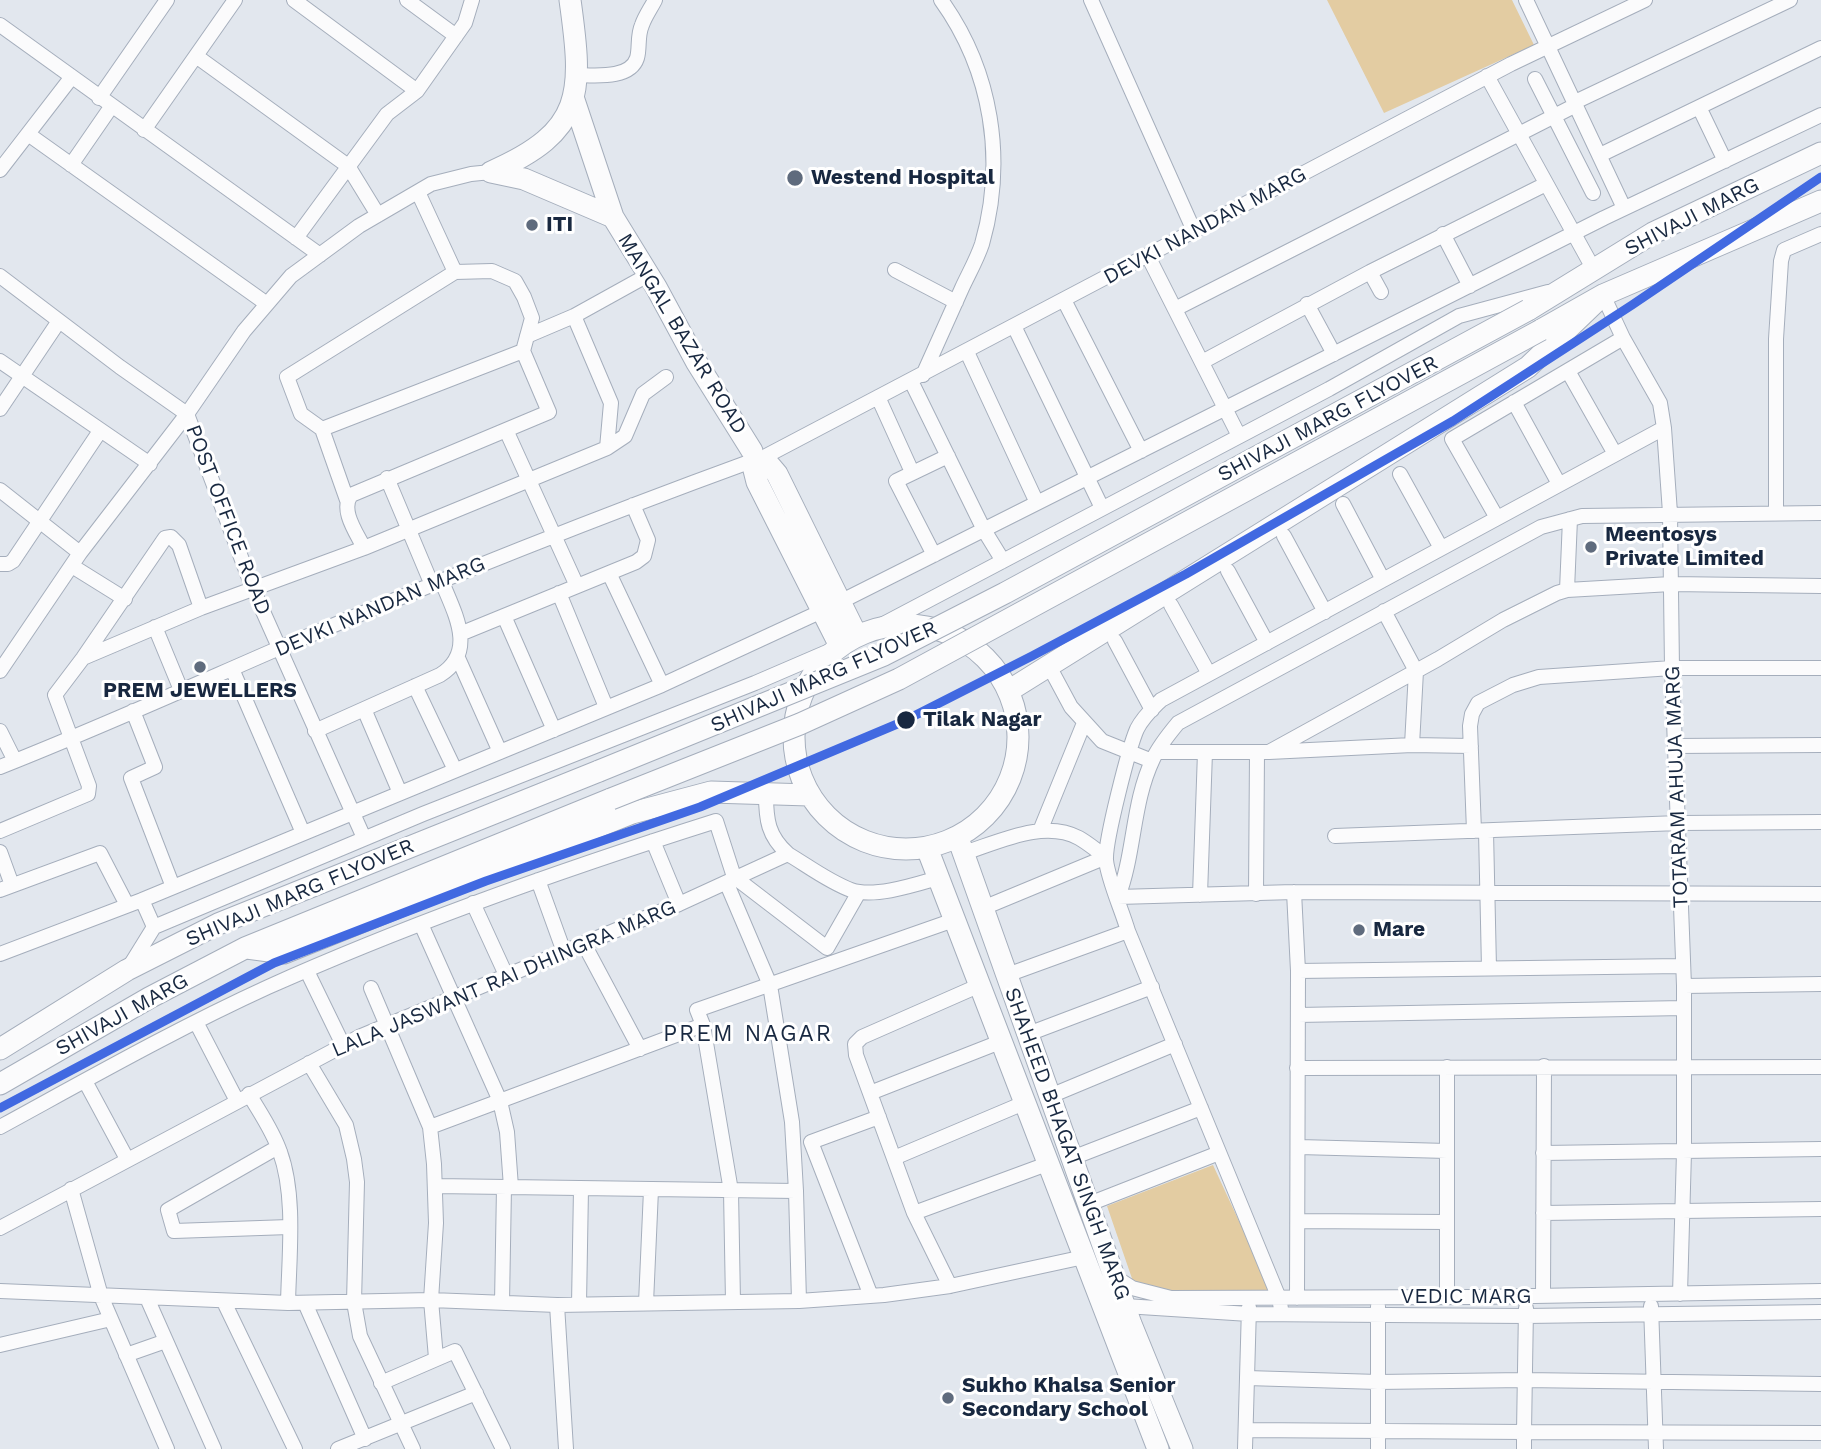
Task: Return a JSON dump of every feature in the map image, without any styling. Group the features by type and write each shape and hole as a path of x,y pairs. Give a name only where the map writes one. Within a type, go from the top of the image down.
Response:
{"main road":[{"name":"MANGAL BAZAR ROAD","path":"491,172 522,159 544,143 563,123 574,100 578,57 570,0"},
{"name":"MANGAL BAZAR ROAD","path":"574,100 613,217 697,363 757,459 777,474 831,607 850,640"},
{"name":"SHIVAJI MARG","path":"1567,286 1653,233 1821,153"},
{"name":"MANGAL BAZAR ROAD","path":"491,172 524,179 613,217"},
{"name":"SHIVAJI MARG","path":"1603,295 1820,205"},
{"name":"SHIVAJI MARG FLYOVER","path":"127,970 218,924 774,702 884,655 1005,593 1528,310 1567,286"},
{"name":"SHIVAJI MARG FLYOVER","path":"245,948 800,724 899,679 1603,295"},
{"path":"1010,690 1528,367 1603,295"},
{"path":"917,625 946,631 968,643 999,672 1010,690 1017,712 1019,753 1010,784 961,846 927,848 873,845 832,823 809,795 798,769 793,746 796,710 814,671 850,640 917,625"},
{"path":"245,948 284,953 632,813 711,792 809,795"},
{"name":"SHAHEED BHAGAT SINGH MARG","path":"961,846 1125,1306 1182,1449"},
{"name":"SHAHEED BHAGAT SINGH MARG","path":"927,848 1158,1449"},
{"name":"SHIVAJI MARG","path":"0,1084 149,998 245,948"},
{"name":"SHIVAJI MARG","path":"2,1044 127,970"}],"street":[{"path":"99,98 167,0"},
{"path":"144,130 235,0"},
{"path":"294,0 417,91"},
{"path":"407,0 456,36"},
{"path":"296,238 387,114 417,91 465,23 472,0"},
{"path":"576,75 614,74 633,67 637,58 641,26 655,0"},
{"path":"941,0 964,36 986,90 994,158 981,245 956,302 917,378 948,456 984,530 1003,561"},
{"path":"1091,0 1194,231"},
{"path":"1526,0 1624,208"},
{"name":"DEVKI NANDAN MARG","path":"0,767 71,740 181,690 552,535 757,459 967,352 1487,76 1645,0"},
{"path":"1175,309 1554,117 1575,103 1790,0"},
{"path":"0,25 320,255"},
{"path":"1600,155 1821,48"},
{"path":"196,56 348,166 378,215"},
{"path":"1487,76 1594,270"},
{"path":"0,170 71,78"},
{"path":"1535,79 1593,193"},
{"path":"71,165 111,107"},
{"path":"1699,107 1725,161"},
{"path":"0,954 142,900 662,685 831,607 1624,208 1821,115"},
{"path":"28,134 267,304"},
{"path":"3,662 80,553 187,414 244,331 291,276 378,215 431,184 491,172"},
{"path":"1202,362 1307,304 1546,184"},
{"path":"418,192 455,272"},
{"path":"1443,234 1470,286"},
{"path":"1776,513 1776,338 1781,261 1784,250 1821,234"},
{"path":"1148,256 1239,436"},
{"path":"895,270 956,302"},
{"path":"347,500 358,491 387,478 549,412 523,351 532,318 514,281 492,271 455,272 287,377 301,414 322,429 347,500 347,512 364,548"},
{"path":"1370,272 1381,292"},
{"path":"527,336 574,316 648,275"},
{"name":"POST OFFICE ROAD","path":"0,276 187,414 253,589 364,838"},
{"path":"127,970 154,927 364,838 755,683 850,640 1329,389 1459,317 1567,286"},
{"name":"TOTARAM AHUJA MARG","path":"1603,295 1623,338 1660,403 1664,428 1670,513 1672,668 1684,986 1684,1152 1680,1294"},
{"path":"1064,300 1141,451"},
{"path":"1307,304 1334,354"},
{"path":"574,316 611,402 607,448"},
{"path":"0,409 59,321"},
{"path":"1014,327 1102,508"},
{"path":"1497,518 1452,439 1623,338"},
{"path":"322,429 523,351"},
{"path":"967,352 1037,503"},
{"path":"0,361 150,464"},
{"path":"1568,371 1615,454"},
{"path":"83,658 201,608 364,548 618,443 625,436 643,394 666,377"},
{"path":"877,397 912,472"},
{"path":"1514,402 1559,484"},
{"path":"1282,1314 1279,1298 1128,931 1109,878 1105,857 1137,729 1161,700 1664,428"},
{"path":"506,430 577,586"},
{"path":"0,564 13,561 100,431"},
{"path":"933,555 896,481 948,456"},
{"path":"1400,474 1441,548"},
{"path":"315,731 453,668 458,658 458,620 437,583 387,478"},
{"path":"0,490 80,553"},
{"path":"1343,504 1383,580"},
{"path":"460,634 636,562 644,556 648,540 633,505"},
{"path":"1118,897 1126,876 1136,816 1154,756 1178,723 1541,527 1582,516 1821,513"},
{"path":"1567,590 1570,519"},
{"path":"1284,536 1325,612"},
{"path":"0,831 88,794 89,786 55,695 125,599 165,538 171,537 179,545 201,608"},
{"path":"72,566 125,599"},
{"path":"1227,571 1267,643"},
{"path":"609,573 662,685"},
{"path":"1263,752 1416,671 1544,598 1567,590 1671,584 1821,586"},
{"path":"559,593 606,708"},
{"path":"1171,605 1209,674"},
{"path":"1384,611 1416,671 1412,745"},
{"path":"504,616 554,730"},
{"path":"155,627 181,690"},
{"path":"1115,641 1152,710"},
{"path":"458,658 500,752"},
{"path":"1049,666 1071,707 1084,723 1102,741 1130,753 1154,756 1412,745 1471,746"},
{"path":"1489,968 1488,893 1471,746 1472,713 1478,703 1513,685 1539,677 1672,668 1821,668"},
{"path":"232,669 303,833"},
{"path":"415,686 455,771"},
{"path":"364,709 400,793"},
{"path":"132,711 155,767 131,778 173,887"},
{"path":"1041,831 1084,723"},
{"path":"0,731 15,761"},
{"path":"1675,746 1821,745"},
{"path":"1200,895 1205,752"},
{"path":"1256,894 1263,752"},
{"path":"766,794 766,821 779,846 836,883 867,893 938,878"},
{"path":"0,1127 197,1022 307,971 473,903 716,821 733,881 770,985 792,1122 799,1301"},
{"path":"1335,835 1679,823 1821,822"},
{"path":"961,846 1041,831 1059,831 1079,837 1105,857"},
{"path":"653,841 679,904"},
{"path":"0,852 6,887 100,853 127,905"},
{"name":"LALA JASWANT RAI DHINGRA MARG","path":"0,1228 343,1045 733,881 788,854"},
{"path":"983,908 1105,857"},
{"path":"538,880 564,952"},
{"path":"733,881 827,948 859,892"},
{"path":"1118,897 1294,892 1821,894"},
{"path":"1294,892 1298,971 1297,1298"},
{"path":"142,900 154,927"},
{"path":"473,903 506,975"},
{"path":"733,1302 731,1191 703,1026 697,1010 954,920"},
{"path":"421,925 500,1101 507,1132 502,1303"},
{"path":"1007,975 1128,931"},
{"path":"584,944 640,1049"},
{"path":"1298,971 1682,966"},
{"path":"307,971 343,1045"},
{"path":"1684,986 1821,984"},
{"path":"950,1286 914,1213 856,1055 855,1044 862,1037 978,986"},
{"path":"372,988 430,1126 436,1223 431,1300 436,1358"},
{"path":"1028,1034 1152,988"},
{"path":"1298,1015 1684,1009"},
{"path":"197,1022 243,1098 278,1147 288,1188 288,1303"},
{"path":"430,1126 703,1026"},
{"path":"870,1093 1000,1042"},
{"path":"1050,1096 1175,1044"},
{"path":"309,1063 346,1125 354,1159 357,1182 354,1301 360,1336 413,1449"},
{"path":"1543,1296 1544,1066"},
{"path":"1297,1068 1821,1067"},
{"path":"1447,1068 1447,1297"},
{"path":"85,1081 127,1159"},
{"path":"894,1158 1024,1103"},
{"path":"1072,1158 1201,1108"},
{"path":"872,1296 811,1142 879,1117"},
{"path":"278,1147 167,1210 174,1231 289,1227"},
{"path":"1299,1147 1447,1152"},
{"path":"1543,1153 1821,1149"},
{"path":"1089,1205 1219,1153"},
{"path":"914,1213 1047,1164"},
{"path":"435,1186 796,1191"},
{"path":"71,1189 101,1296 167,1449"},
{"path":"579,1304 581,1189"},
{"path":"646,1303 651,1190"},
{"path":"1543,1213 1821,1209"},
{"path":"1298,1221 1447,1222"},
{"path":"0,1291 288,1303 431,1300 557,1305 799,1301 872,1296 950,1286 1084,1257"},
{"name":"VEDIC MARG","path":"1115,1277 1132,1288 1171,1298 1526,1297 1821,1291"},
{"path":"1650,1294 1656,1449"},
{"path":"1524,1449 1526,1297"},
{"path":"147,1298 214,1449"},
{"path":"1245,1449 1250,1298"},
{"path":"1378,1298 1378,1449"},
{"path":"224,1301 295,1449"},
{"path":"304,1303 365,1439"},
{"path":"557,1305 566,1449"},
{"name":"VEDIC MARG","path":"1125,1306 1249,1314 1526,1316 1821,1312"},
{"path":"0,1345 111,1319"},
{"path":"126,1355 166,1341"},
{"path":"381,1383 455,1351 503,1449"},
{"path":"1247,1378 1378,1382 1524,1380 1821,1384"},
{"path":"338,1449 476,1393"},
{"path":"1246,1430 1821,1433"}],"shaded area":[{"path":"1327,0 1512,0 1534,45 1384,113"},
{"path":"1213,1165 1276,1301 1194,1314 1137,1293 1107,1206"}],"transit line":[{"path":"0,1108 274,963 486,881 700,807 902,722 1032,656 1186,574 1453,421 1632,305 1821,177"}],"place":[{"name":"Westend Hospital","path":"795,178"},
{"name":"ITI","path":"532,225"},
{"name":"Meentosys Private Limited","path":"1591,547"},
{"name":"PREM JEWELLERS","path":"200,667"},
{"name":"Tilak Nagar","path":"906,720"},
{"name":"Mare","path":"1359,930"},
{"name":"Sukho Khalsa Senior Secondary School","path":"948,1398"}],"district":[{"name":"PREM NAGAR","path":"748,1034"}]}
